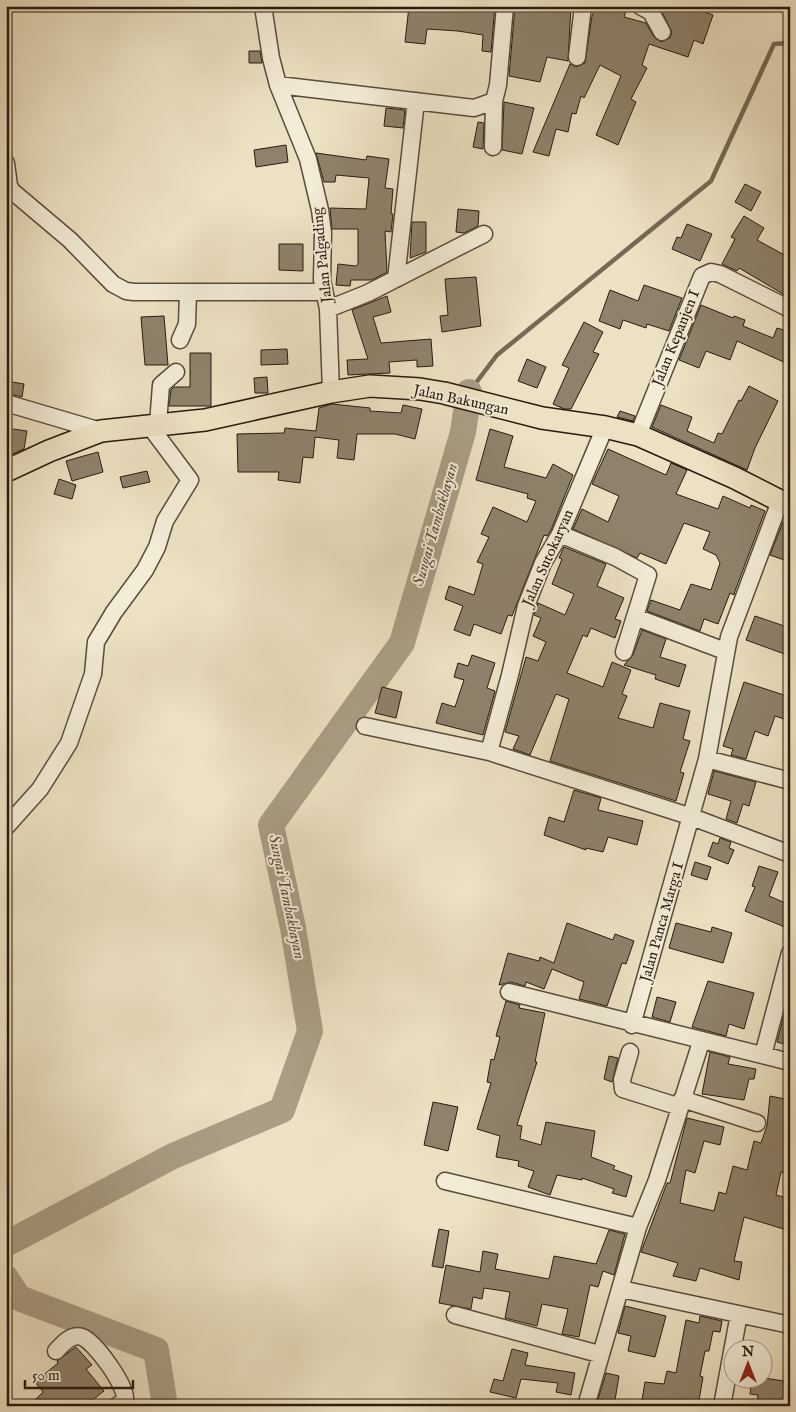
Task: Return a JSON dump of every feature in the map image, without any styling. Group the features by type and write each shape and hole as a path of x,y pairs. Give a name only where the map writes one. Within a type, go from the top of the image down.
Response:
{"main road":[{"name":"Jalan Bakungan","path":"6,471 48,451 101,431 205,420 331,392 370,386 420,389 444,393 542,418 605,427 638,435 735,478 785,503"}],"street":[{"name":"Jalan Palgading","path":"263,6 271,58 278,85 308,159 320,210 323,233 324,292 328,308 331,392"},
{"path":"493,147 494,101 498,85 505,6"},
{"path":"577,57 583,6"},
{"path":"640,6 652,12 662,32"},
{"path":"278,85 474,108 494,101"},
{"path":"396,279 416,101"},
{"path":"6,163 9,186 12,191 70,240 113,284 126,291 324,292"},
{"path":"328,308 396,279 484,234"},
{"name":"Jalan Kepanjen I","path":"638,435 702,276 711,272 720,274 790,309"},
{"path":"180,340 187,324 188,292"},
{"path":"6,826 40,788 69,743 93,674 96,642 114,612 145,570 157,547 165,521 190,480 154,424 161,385 176,372"},
{"path":"6,403 101,431"},
{"name":"Jalan Sutokaryan","path":"488,752 526,606 543,563 560,534 605,427"},
{"name":"Jalan Panca Marga I","path":"632,1025 707,759 725,651 785,503"},
{"path":"560,534 615,557 648,575 624,652"},
{"path":"635,617 725,651"},
{"path":"365,726 488,752 692,817 790,854"},
{"path":"707,759 790,781"},
{"path":"763,1055 790,952"},
{"path":"508,992 632,1025 790,1062"},
{"path":"586,1406 599,1354 621,1289 638,1228 657,1180 701,1042"},
{"path":"630,1052 622,1080 623,1089 757,1123"},
{"path":"446,1181 638,1228"},
{"path":"621,1289 790,1326"},
{"path":"722,1406 738,1314"},
{"path":"455,1315 599,1354"},
{"path":"56,1351 75,1336 83,1337 104,1358 124,1386 125,1400 117,1406"}],"building":[{"path":"409,6 462,10 462,6 495,6 491,52 482,51 483,35 458,31 427,29 425,44 405,42"},
{"path":"515,6 571,6 568,61 547,57 540,82 509,76"},
{"path":"596,6 628,6 624,17 646,23 654,37 661,42 670,38 672,32 659,6 688,6 713,15 703,44 694,40 688,57 649,44 642,65 647,68 631,99 636,102 618,145 596,135 621,76 600,65 584,98 581,96 576,114 572,113 568,132 556,129 549,156 533,152 570,64 576,67 585,63 592,16"},
{"path":"249,51 260,51 262,63 249,63"},
{"path":"504,102 534,108 522,154 502,150"},
{"path":"386,108 405,110 403,128 384,126"},
{"path":"478,122 484,123 483,149 473,147"},
{"path":"286,145 288,162 256,167 254,150"},
{"path":"316,153 366,160 367,156 389,159 385,188 393,189 391,214 393,214 391,232 385,231 387,272 372,280 351,280 350,286 336,285 338,264 356,266 358,264 358,229 332,229 330,208 366,209 369,178 336,175 335,182 324,182"},
{"path":"745,184 761,192 751,211 735,202"},
{"path":"458,209 479,211 478,226 464,233 456,232"},
{"path":"744,216 764,228 757,240 790,258 790,298 739,268 737,271 722,264 735,239 731,237"},
{"path":"412,222 426,222 426,252 410,258"},
{"path":"687,224 712,234 700,261 672,249 677,237 681,238"},
{"path":"279,244 303,244 303,271 279,270"},
{"path":"476,277 481,326 442,332 440,316 448,315 445,279"},
{"path":"644,285 682,298 669,331 647,324 646,328 623,320 620,329 599,321 610,290 638,301"},
{"path":"387,296 391,312 373,317 381,343 431,339 433,366 417,367 417,360 389,362 390,373 348,375 347,360 368,359 352,310"},
{"path":"701,305 733,318 734,316 745,320 743,326 773,338 777,328 790,332 790,354 786,363 737,341 730,360 706,351 699,368 679,360"},
{"path":"164,316 168,365 145,365 141,317"},
{"path":"584,322 603,332 593,352 599,354 571,409 564,409 553,404 569,368 562,365"},
{"path":"287,349 288,364 261,365 261,350"},
{"path":"190,353 211,353 211,406 169,406 171,390 174,387 190,387"},
{"path":"527,359 546,367 537,388 518,381"},
{"path":"267,377 268,393 255,393 254,378"},
{"path":"6,381 24,384 22,397 6,393"},
{"path":"749,386 778,401 755,448 747,470 652,427 661,405 692,417 687,431 714,443 718,433 722,434 739,400 741,401"},
{"path":"332,404 370,408 370,411 401,413 403,405 422,409 415,439 395,434 357,434 354,460 337,458 339,440 315,437 313,458 303,457 300,483 278,480 279,472 238,472 237,434 284,433 285,428 316,431 319,408"},
{"path":"620,411 635,416 633,421 617,417"},
{"path":"6,428 27,431 24,449 6,455"},
{"path":"490,429 513,436 504,467 546,478 553,464 573,475 551,530 547,536 544,535 512,616 508,615 501,634 474,624 470,636 454,630 463,606 445,599 449,586 474,595 483,564 477,562 489,537 481,534 493,507 527,522 536,501 527,498 528,494 476,480"},
{"path":"608,449 666,475 671,463 687,470 676,494 718,509 723,496 750,508 751,505 765,511 734,595 730,593 718,624 704,619 700,631 647,611 651,600 680,610 691,584 711,590 720,563 716,555 703,549 710,532 684,523 666,564 640,553 637,558 573,529 582,509 608,522 619,496 592,484"},
{"path":"98,452 103,472 72,481 66,461"},
{"path":"147,471 150,482 123,488 120,477"},
{"path":"59,479 76,485 72,499 54,494"},
{"path":"783,522 790,524 790,562 770,555"},
{"path":"564,547 606,564 597,586 624,598 615,619 621,621 615,638 591,628 587,637 583,635 567,673 603,687 612,662 631,670 622,694 627,696 618,718 653,728 660,703 690,711 683,739 690,741 680,772 684,773 676,801 550,761 569,699 556,694 530,755 513,749 519,736 505,732 526,657 538,661 546,642 533,636 541,618 534,615 538,603 565,615 574,594 552,584 562,559 559,558"},
{"path":"755,616 790,628 790,656 746,640"},
{"path":"642,630 666,639 660,657 686,665 679,687 655,679 656,675 624,665 633,655"},
{"path":"472,655 495,663 487,688 495,691 483,735 436,723 442,703 455,707 464,680 454,677 458,663 468,666"},
{"path":"744,682 790,697 790,711 787,720 775,716 768,736 755,731 746,759 731,755 733,749 723,746"},
{"path":"382,687 402,692 396,718 375,713"},
{"path":"714,771 756,782 749,806 743,804 737,823 726,819 731,801 708,794"},
{"path":"574,790 601,798 598,810 643,821 637,845 608,837 603,852 586,848 586,850 544,835 549,817 564,822"},
{"path":"720,838 731,842 729,848 734,850 728,864 708,856 713,842 718,844"},
{"path":"695,862 711,867 707,880 691,875"},
{"path":"759,866 778,872 769,896 790,905 790,929 745,911 755,887 752,886"},
{"path":"567,923 613,940 615,934 634,941 626,964 622,963 607,1006 579,999 584,982 552,969 544,989 526,982 525,986 511,982 499,985 508,953 539,961 540,957 554,963"},
{"path":"676,923 711,932 712,927 732,933 723,963 669,948"},
{"path":"708,981 754,993 744,1029 729,1024 726,1036 692,1027"},
{"path":"657,997 676,1002 670,1022 652,1017"},
{"path":"788,999 790,999 790,1046 777,1042"},
{"path":"506,1001 520,1005 519,1008 545,1013 535,1062 537,1062 517,1125 522,1126 520,1139 541,1145 546,1122 595,1131 591,1157 615,1166 613,1169 632,1176 626,1197 612,1193 614,1189 582,1178 582,1180 557,1175 550,1195 528,1187 534,1171 518,1166 519,1161 496,1157 500,1136 477,1129 491,1083 487,1082 491,1059 494,1060 500,1037 496,1036"},
{"path":"710,1052 730,1057 728,1064 756,1069 754,1079 749,1079 744,1100 702,1094"},
{"path":"609,1056 618,1058 612,1082 604,1079"},
{"path":"770,1096 790,1100 790,1174 781,1172 776,1195 790,1199 790,1222 787,1230 744,1217 734,1261 742,1262 739,1280 700,1268 696,1281 673,1276 678,1263 641,1252 667,1183 670,1183 687,1118 724,1127 720,1145 704,1141 695,1173 686,1170 680,1203 714,1211 719,1192 726,1194 733,1166 747,1170 754,1141 761,1143 767,1126"},
{"path":"433,1102 458,1107 448,1151 424,1145"},
{"path":"439,1229 449,1231 443,1268 432,1266"},
{"path":"609,1230 625,1234 614,1275 603,1271 598,1287 590,1285 579,1337 562,1334 568,1309 542,1304 537,1326 505,1318 510,1292 484,1288 482,1299 473,1297 471,1309 439,1303 446,1265 480,1272 483,1251 498,1254 495,1269 549,1279 554,1256 596,1264"},
{"path":"625,1306 666,1316 655,1357 628,1351 631,1336 618,1333"},
{"path":"700,1316 722,1321 720,1332 713,1331 709,1351 705,1351 700,1376 703,1377 698,1406 674,1406 674,1403 642,1400 645,1382 664,1384 667,1371 676,1373 686,1320 699,1323"},
{"path":"76,1347 92,1365 86,1369 104,1391 85,1406 29,1406 43,1392 35,1382 58,1363 57,1361"},
{"path":"512,1349 528,1353 525,1365 575,1373 571,1395 556,1392 558,1383 521,1379 516,1398 490,1392 494,1379 503,1381"},
{"path":"606,1373 619,1376 614,1406 596,1406"},
{"path":"774,1380 784,1381 783,1384 790,1385 790,1405 780,1403 780,1406 757,1406 758,1395 750,1394 751,1390 774,1390"}],"waterway":[{"path":"469,392 497,355 711,181 774,44 790,43"},
{"name":"Sungai Tambakbayan","path":"6,1244 173,1156 282,1110 310,1031 293,928 271,825 402,643 463,432 469,392"},
{"name":"Sungai Tambakbayan","path":"6,1278 19,1298 156,1350 165,1406"}]}
